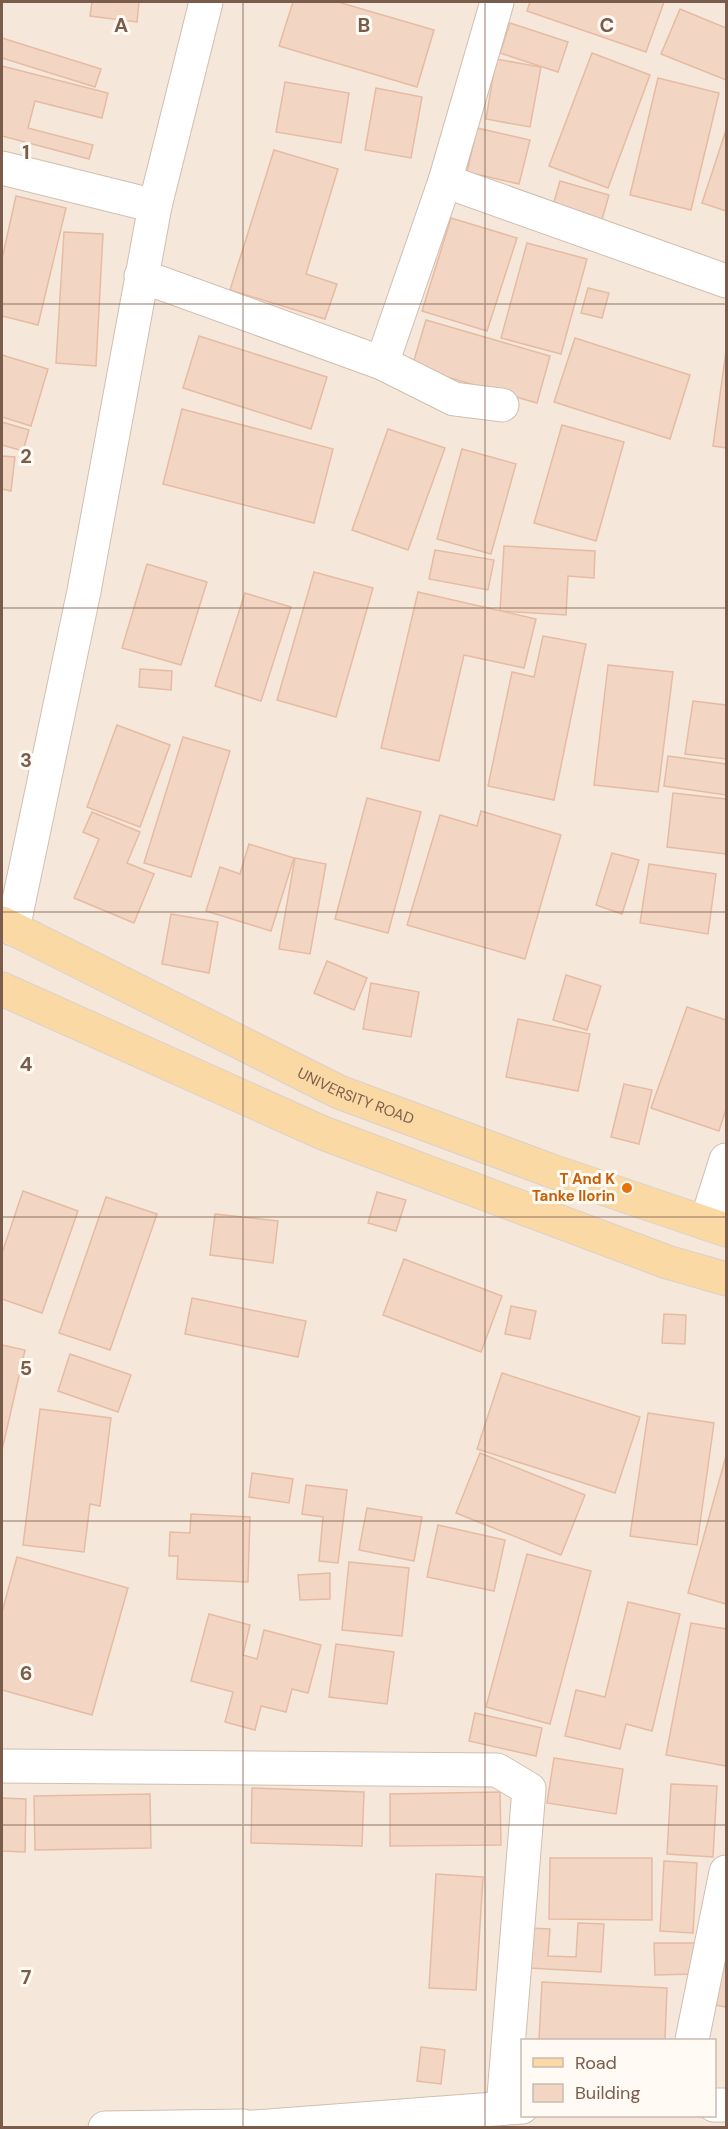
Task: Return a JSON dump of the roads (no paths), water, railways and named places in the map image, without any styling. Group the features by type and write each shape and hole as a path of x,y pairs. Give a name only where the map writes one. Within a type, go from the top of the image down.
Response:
{"main road":[{"name":"UNIVERSITY ROAD","path":"7,926 339,1092 549,1170 716,1226"},
{"path":"2,989 323,1132 667,1262 726,1279"}],"street":[{"path":"7,926 84,591 155,206 206,2"},
{"path":"382,363 445,180 497,2"},
{"path":"2,168 155,206"},
{"path":"445,180 726,280"},
{"path":"141,276 382,363 454,399 502,405"},
{"path":"716,1226 726,1160"},
{"path":"2,1766 497,1770 529,1789 513,2107 241,2127 105,2127"},
{"path":"692,2039 726,1872"}],"place":[{"name":"T And K Tanke Ilorin","path":"627,1188"}]}
